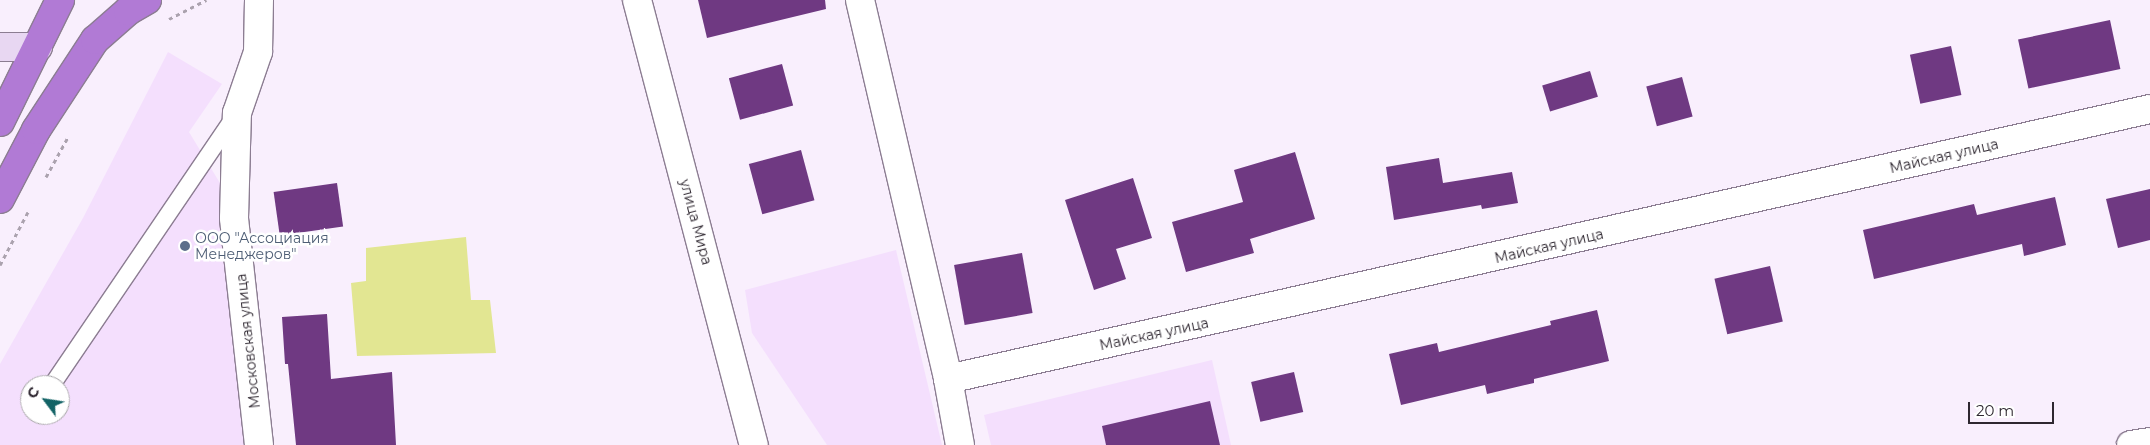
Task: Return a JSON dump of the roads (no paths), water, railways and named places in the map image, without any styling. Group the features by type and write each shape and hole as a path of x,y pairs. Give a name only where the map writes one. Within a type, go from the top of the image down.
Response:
{"highway":[{"path":"0,122 60,0"},
{"path":"0,199 36,130 95,40 128,11 148,0"}],"street":[{"name":"Московская улица","path":"259,0 258,52 237,113 234,218 259,445"},
{"name":"улица Мира","path":"637,0 754,445"},
{"path":"860,0 948,379 960,445"},
{"path":"0,47 38,47"},
{"name":"Майская улица","path":"948,379 2150,109"},
{"path":"2131,445 2150,442"}],"lane":[{"path":"59,375 237,113"}],"place":[{"name":"ООО \"Ассоциация Менеджеров\"","path":"185,246"}]}
